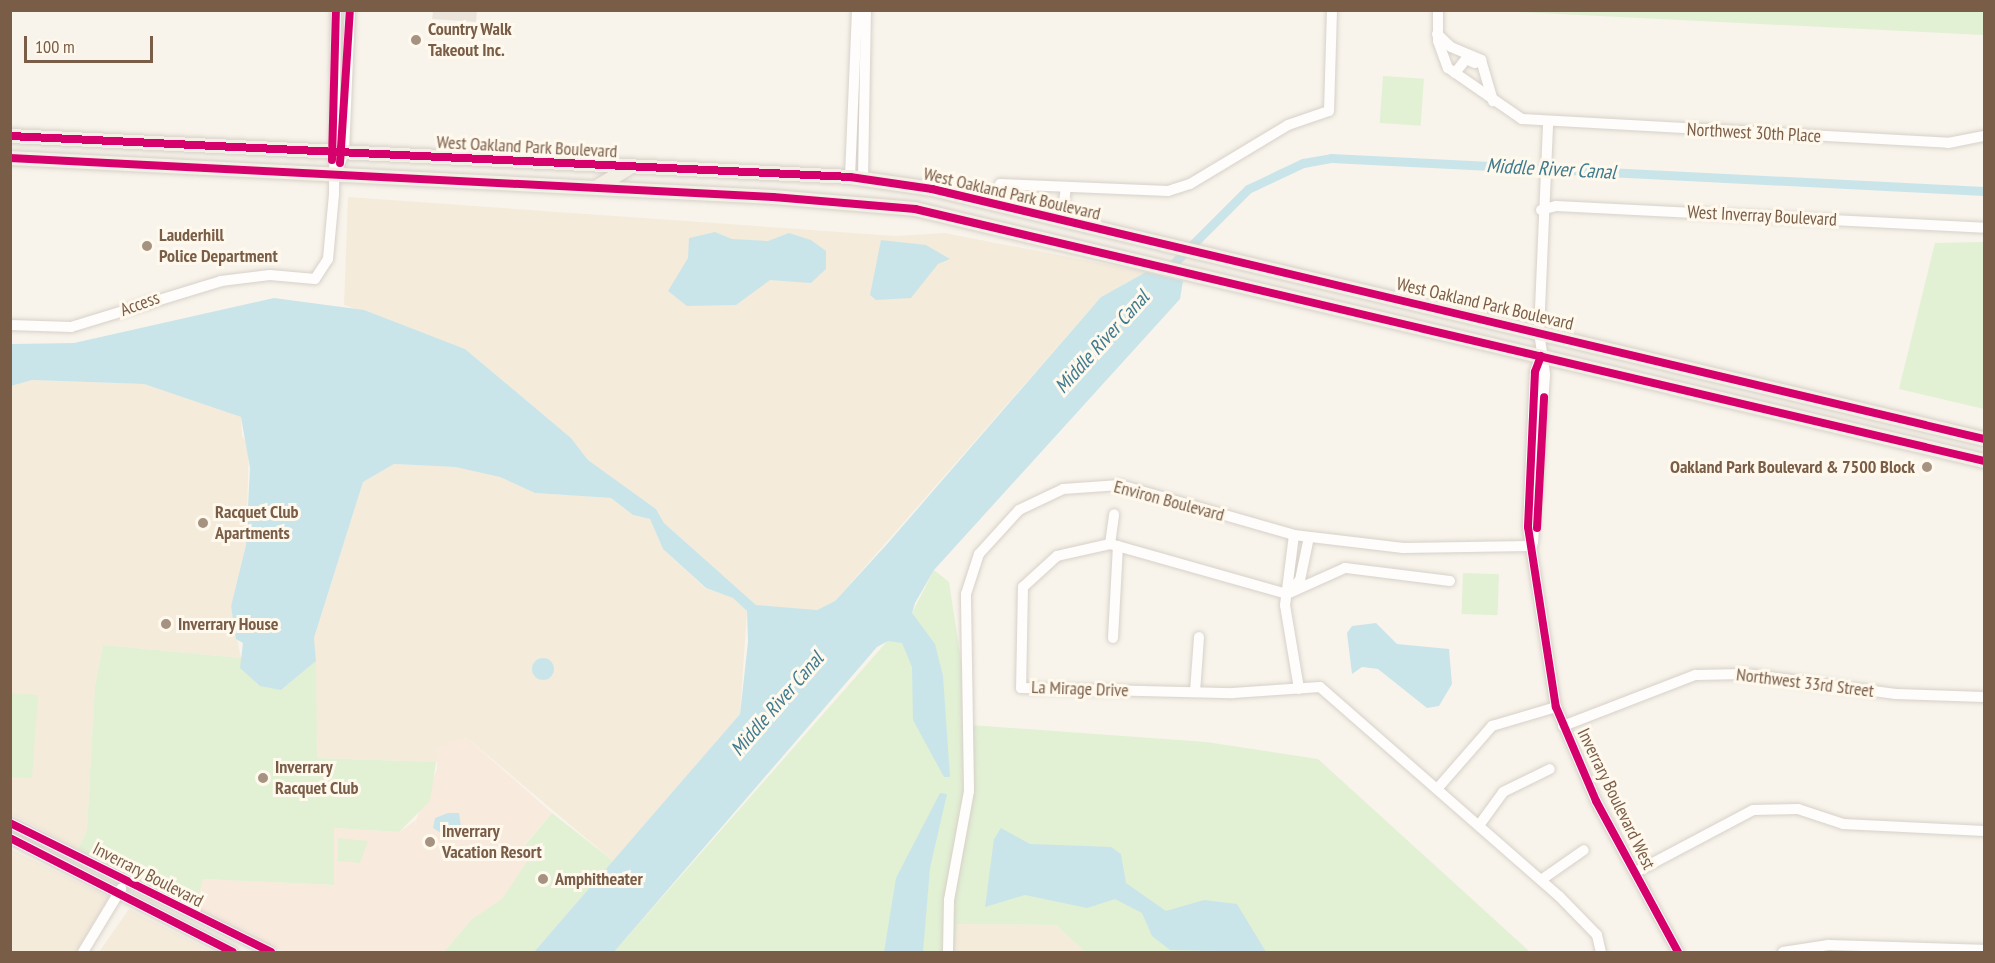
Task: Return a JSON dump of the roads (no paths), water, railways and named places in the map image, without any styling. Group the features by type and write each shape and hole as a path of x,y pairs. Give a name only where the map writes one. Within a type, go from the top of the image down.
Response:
{"main road":[{"name":"West Oakland Park Boulevard","path":"10,136 856,178 1062,219 1167,246 1539,332 1984,439"},
{"name":"West Oakland Park Boulevard","path":"10,158 597,187 885,204 1155,262 1320,304 1984,461"},
{"path":"568,186 588,174 591,165"},
{"path":"597,187 631,167"},
{"path":"1320,304 1327,295 1354,289"},
{"path":"1740,404 1775,389"},
{"path":"1764,410 1800,395"},
{"path":"1949,453 1984,439"}],"street":[{"path":"336,10 337,153"},
{"path":"335,175 347,74 350,10"},
{"path":"856,10 856,178"},
{"path":"856,178 866,10"},
{"path":"1000,184 1182,188 1288,125 1329,111 1332,10"},
{"path":"1438,10 1437,34 1442,55 1455,73 1493,101"},
{"path":"1437,34 1450,47 1481,60 1493,101"},
{"path":"335,41 348,58"},
{"path":"336,59 347,74"},
{"path":"1455,73 1466,59 1486,74"},
{"name":"Northwest 30th Place","path":"1493,101 1522,119 1548,123 1948,143 1984,136"},
{"name":"Inverrary Boulevard West","path":"1548,123 1541,210 1539,493 1532,546 1556,707 1563,726 1636,873 1678,952"},
{"name":"Access","path":"10,325 71,327 180,290 270,275 315,279 328,259 335,175"},
{"path":"1062,219 1066,187"},
{"name":"West Inverray Boulevard","path":"1541,210 1567,206 1984,228"},
{"name":"Environ Boulevard","path":"948,952 949,900 969,786 963,614 979,554 1003,524 1038,498 1092,483 1146,491 1294,535 1403,548 1532,546"},
{"path":"1113,638 1114,514"},
{"path":"1294,535 1287,594 1299,689 1320,687 1480,824 1597,935 1601,952"},
{"path":"1287,594 1300,580 1309,537"},
{"name":"La Mirage Drive","path":"1287,594 1114,545 1057,556 1023,587 1021,688 1195,692 1299,689"},
{"path":"1287,594 1345,568 1450,581"},
{"path":"1195,692 1199,637"},
{"name":"Northwest 33rd Street","path":"1563,726 1695,675 1746,674 1896,694 1984,698"},
{"path":"1437,789 1492,726 1556,707"},
{"path":"1480,824 1503,792 1550,769"},
{"path":"1636,873 1753,810 1798,809 1843,824 1984,831"},
{"name":"Inverrary Boulevard","path":"10,823 125,882 272,952"},
{"name":"Inverrary Boulevard","path":"10,838 233,952"},
{"path":"1541,880 1584,850"},
{"path":"82,952 125,882"},
{"path":"1783,952 1828,945 1984,950"}],"water":[{"path":"715,232 732,239 768,241 789,233 811,240 826,251 826,269 811,283 770,280 736,305 687,306 668,291 688,258 689,238"},
{"path":"881,240 926,245 950,259 938,264 911,298 876,300 870,295"},
{"path":"1146,272 1183,281 1180,299 934,570 915,603 912,613 935,644 943,676 950,777 944,777 913,720 912,667 902,643 888,641 877,647 614,952 534,952 740,714 748,642 747,611 733,598 706,588 663,549 650,519 633,515 611,498 535,493 500,477 455,467 394,464 363,482 314,638 316,661 281,690 260,686 240,668 243,643 236,639 231,606 246,545 250,468 241,417 144,384 32,380 11,386 11,344 74,343 274,298 364,310 465,349 571,438 588,460 656,509 664,523 756,605 817,610 835,601 888,543 1101,297"},
{"path":"1376,623 1397,644 1449,649 1452,684 1439,706 1427,708 1378,669 1362,667 1352,674 1347,633 1352,626"},
{"path":"543,658 551,661 554,669 551,677 543,680 535,677 532,669 535,661"},
{"path":"940,793 947,794 930,868 923,952 884,952 896,878"},
{"path":"448,813 459,813 461,827 447,827 441,833 433,828 435,818"},
{"path":"1001,828 1030,844 1111,847 1121,854 1126,883 1166,911 1204,900 1237,904 1266,952 1170,950 1152,936 1142,913 1115,899 1087,908 1025,895 985,907 994,839"}],"waterway":[{"name":"Middle River Canal","path":"1167,270 1248,189 1303,163 1331,158 1984,191"}],"place":[{"name":"Country Walk Takeout Inc.","path":"416,40"},
{"name":"Lauderhill Police Department","path":"147,246"},
{"name":"Oakland Park Boulevard & 7500 Block","path":"1927,467"},
{"name":"Racquet Club Apartments","path":"203,523"},
{"name":"Inverrary House","path":"166,624"},
{"name":"Inverrary Racquet Club","path":"263,778"},
{"name":"Inverrary Vacation Resort","path":"430,842"},
{"name":"Amphitheater","path":"543,879"}]}
